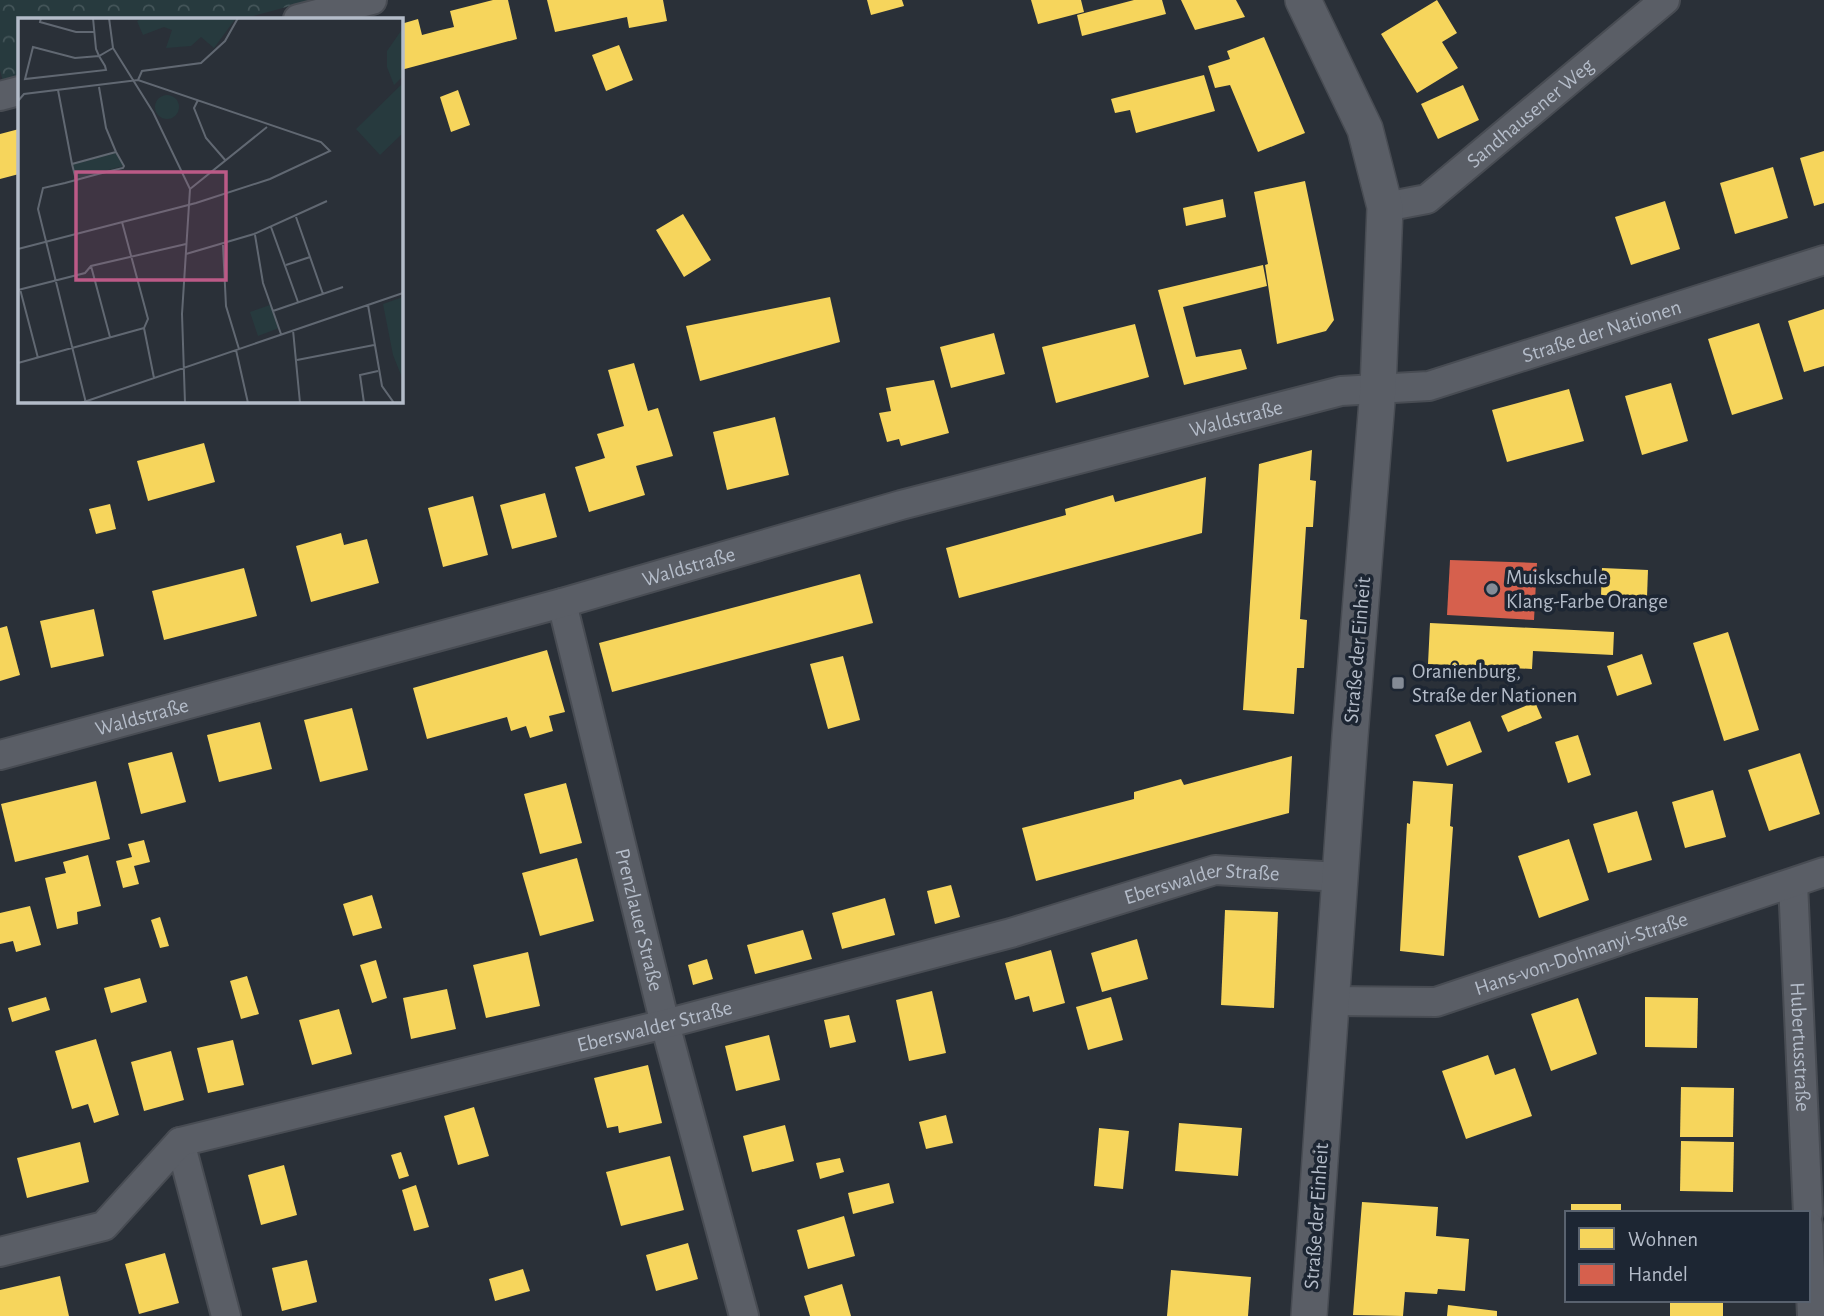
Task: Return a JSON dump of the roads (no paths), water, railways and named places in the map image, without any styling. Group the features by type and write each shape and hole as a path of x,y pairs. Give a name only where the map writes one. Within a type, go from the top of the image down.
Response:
{"street":[{"path":"302,18 372,0"},
{"name":"Straße der Einheit","path":"1303,0 1365,129 1385,207 1378,389 1309,1316"},
{"name":"Sandhausener Weg","path":"1385,207 1427,199 1665,0"},
{"path":"0,96 18,91"},
{"name":"Straße der Nationen","path":"1378,389 1441,383 1824,260"},
{"name":"Waldstraße","path":"0,755 562,603 901,505 1341,391 1378,389"},
{"name":"Prenzlauer Straße","path":"562,603 665,1024 744,1316"},
{"name":"Eberswalder Straße","path":"180,1142 665,1024 1011,933 1215,870 1340,877"},
{"name":"Hans-von-Dohnanyi-Straße","path":"1332,1001 1436,1002 1824,872"},
{"name":"Hubertusstraße","path":"1793,883 1808,1211"},
{"path":"0,1252 104,1226 180,1142"},
{"path":"180,1142 226,1316"},
{"path":"1810,1270 1812,1316"}],"place":[{"name":"Muiskschule Klang-Farbe Orange","path":"1492,589"},
{"name":"Oranienburg, Straße der Nationen","path":"1398,683"}]}
